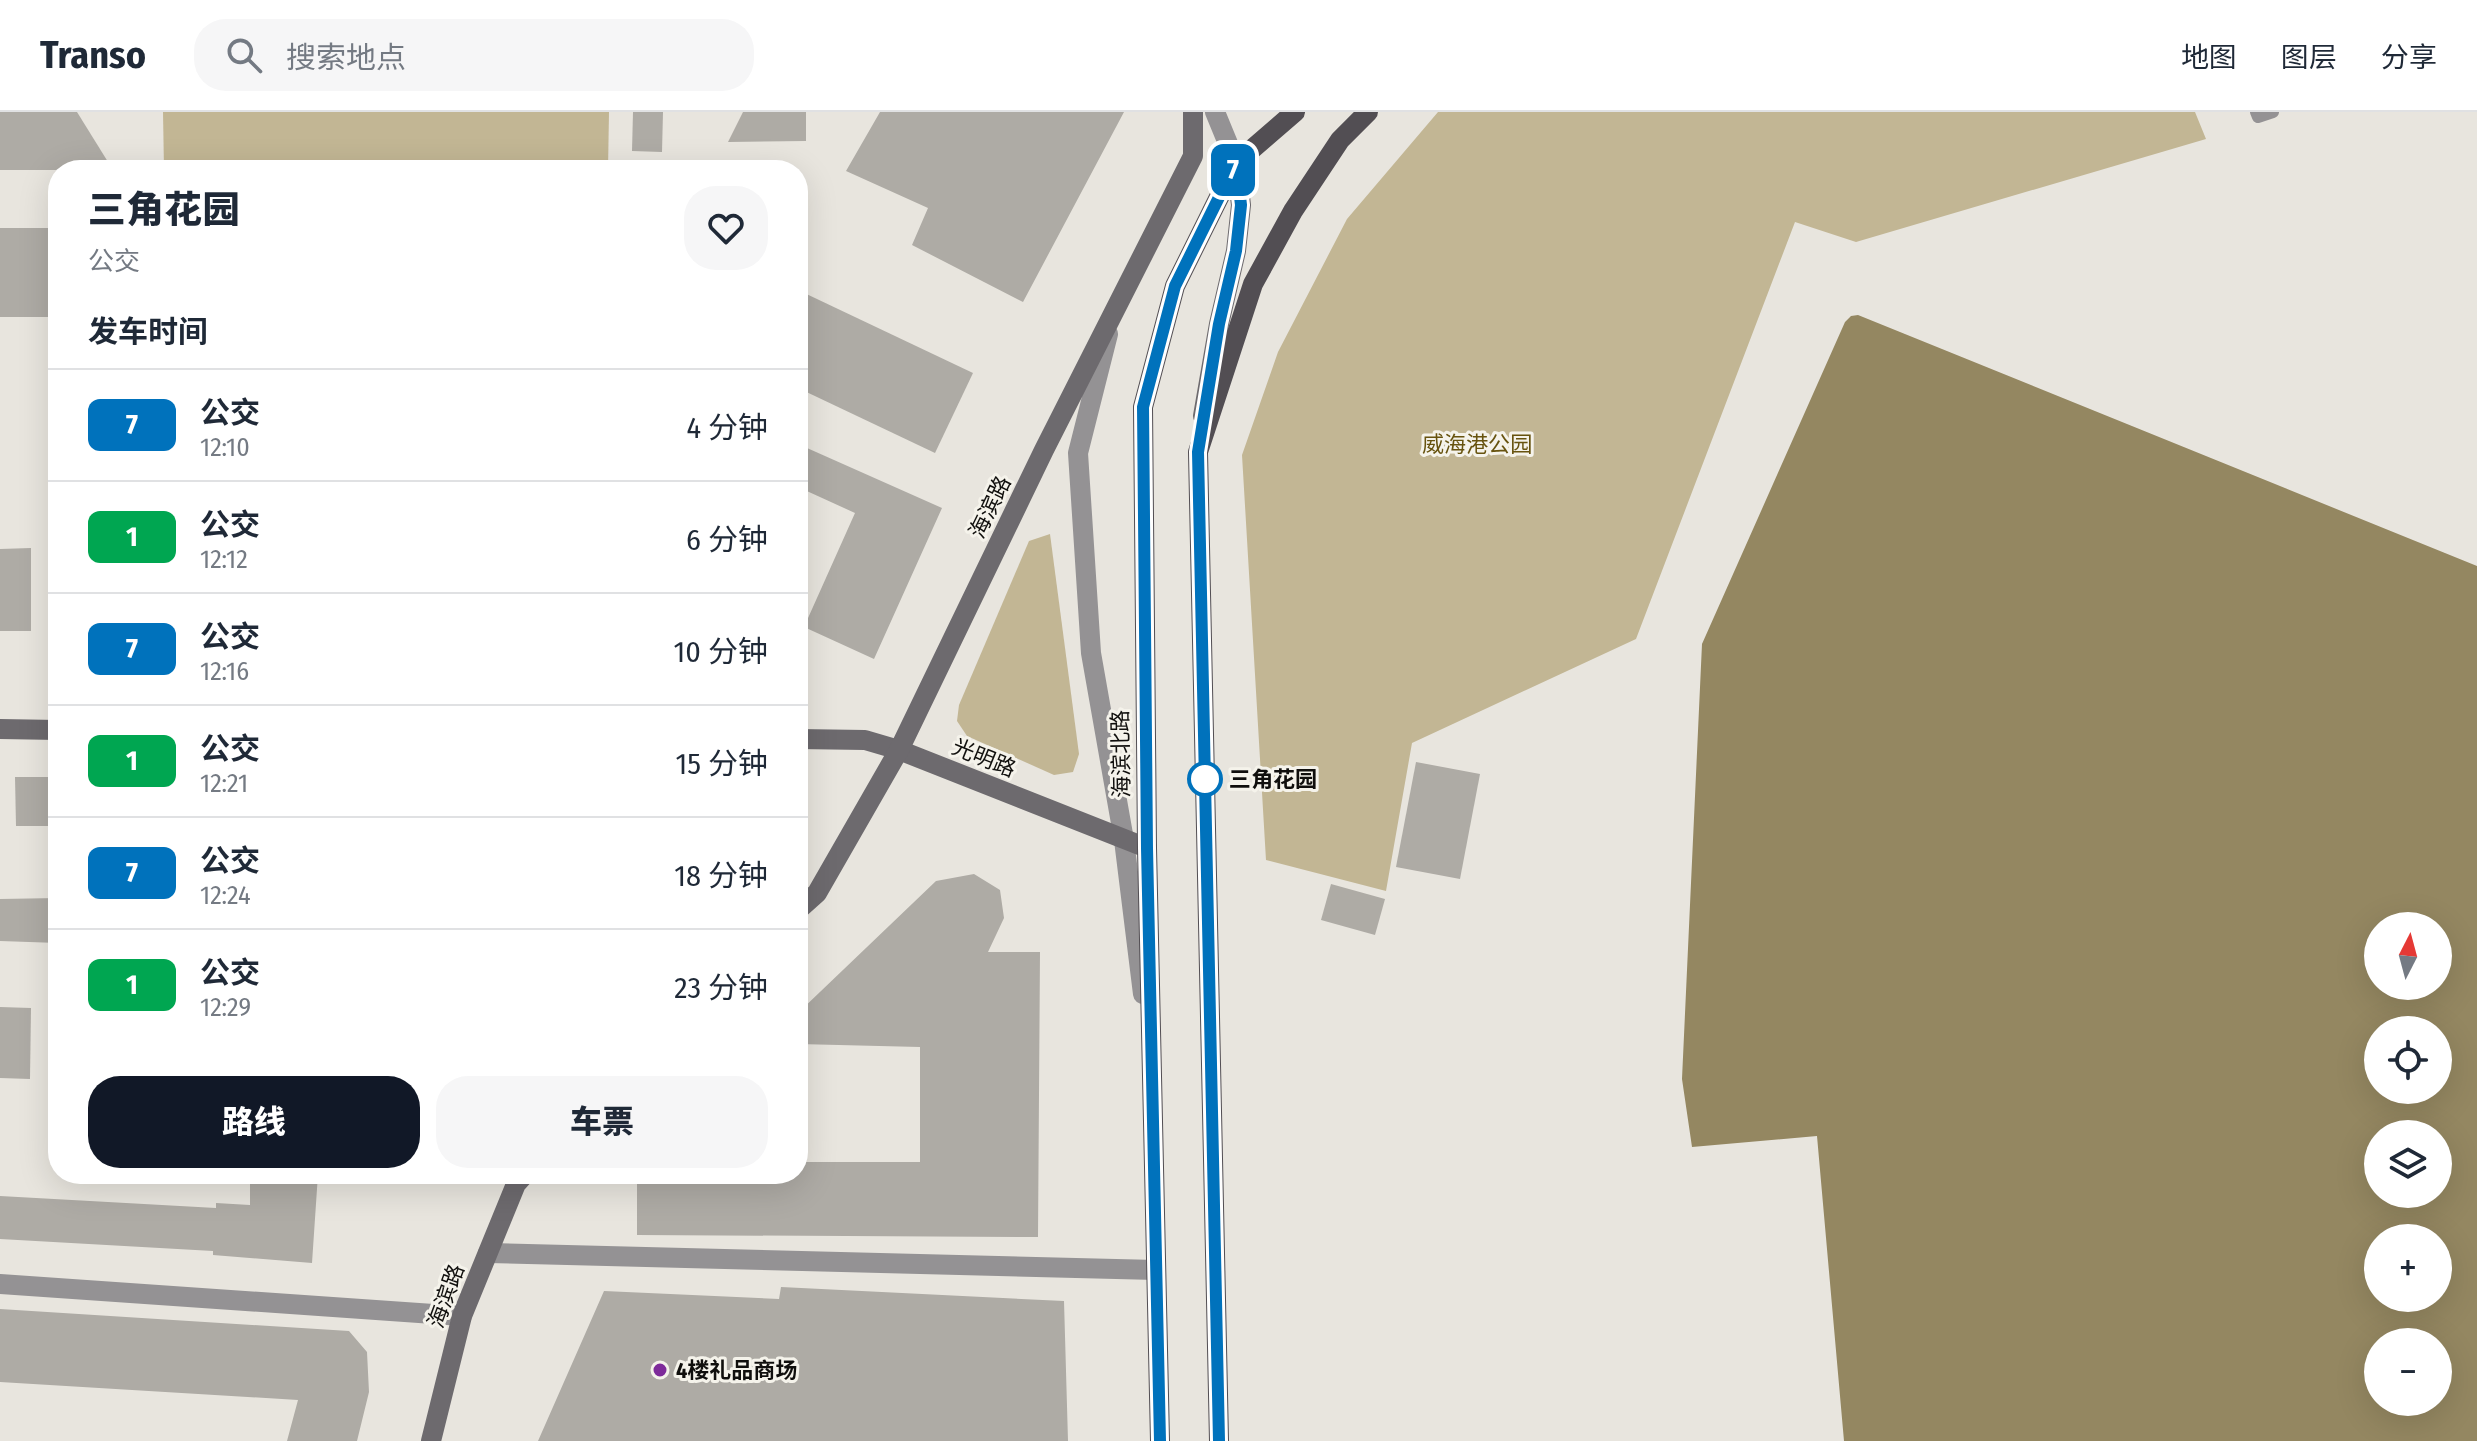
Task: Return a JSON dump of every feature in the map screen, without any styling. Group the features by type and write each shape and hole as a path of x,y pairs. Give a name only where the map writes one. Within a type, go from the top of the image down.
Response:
{"main road":[{"name":"海滨路","path":"808,901 817,893 899,750 1037,464 1193,156 1193,112"},
{"name":"海滨北路","path":"1160,1441 1147,848 1143,407 1175,286 1236,163 1295,112"},
{"path":"1198,452 1253,284 1293,211 1340,140 1368,112"},
{"path":"1219,1441 1198,452 1219,324 1236,251 1241,205 1236,163"},
{"path":"0,729 48,730"},
{"name":"光明路","path":"808,739 865,740 899,750 1147,848"},
{"name":"海滨路","path":"431,1441 462,1316 516,1184"}],"street":[{"path":"1215,112 1236,163"},
{"path":"1113,315 1078,453 1091,653 1124,840 1151,1066"},
{"path":"488,1253 1156,1270"},
{"path":"0,1284 462,1316"}],"lane":[{"path":"2256,112 2258,117 2273,112"}],"green space":[{"path":"163,112 609,112 608,160 164,160"},
{"name":"威海港公园","path":"1438,112 2195,112 2206,139 1856,242 1795,222 1636,639 1412,743 1386,891 1266,860 1242,455 1278,352 1347,219"},
{"path":"1050,534 1079,754 1073,772 1054,775 967,736 957,721 959,705 1029,541"}],"shaded area":[{"path":"1858,315 2477,566 2477,1441 1844,1441 1817,1136 1692,1147 1682,1079 1702,644 1845,322 1851,316"}],"building":[{"path":"0,112 77,112 107,160 48,160 48,170 0,170"},
{"path":"633,112 663,112 662,152 632,151"},
{"path":"743,112 806,112 806,141 728,142"},
{"path":"880,112 1124,112 1023,302 912,245 928,208 846,171"},
{"path":"0,228 48,228 48,317 0,317"},
{"path":"808,295 973,373 935,453 808,393"},
{"path":"808,448 942,508 874,659 808,629 808,618 855,513 808,492"},
{"path":"31,548 31,631 0,631 0,549"},
{"path":"1416,762 1480,774 1460,879 1396,867"},
{"path":"15,777 48,777 48,826 16,826"},
{"path":"974,874 1000,890 1004,918 988,952 1040,952 1038,1237 637,1235 637,1184 808,1184 808,1162 920,1162 920,1047 808,1044 808,1003 936,881"},
{"path":"1331,884 1385,899 1375,935 1321,920"},
{"path":"48,898 48,943 0,941 0,899"},
{"path":"0,1007 31,1008 30,1079 0,1078"},
{"path":"250,1184 317,1184 312,1263 213,1255 213,1251 0,1239 0,1196 216,1208 216,1203 250,1205"},
{"path":"781,1287 1064,1301 1068,1441 538,1441 604,1291 779,1299"},
{"path":"0,1309 349,1331 367,1352 369,1392 357,1441 287,1441 298,1400 0,1382"}],"bus line":[{"name":"7","path":"1160,1441 1147,848 1141,464 1143,407 1175,286 1236,163 1241,205 1236,251 1219,324 1198,452 1219,1441"}],"place":[{"name":"三角花园","path":"1205,779"},
{"name":"4楼礼品商场","path":"660,1370"}]}
